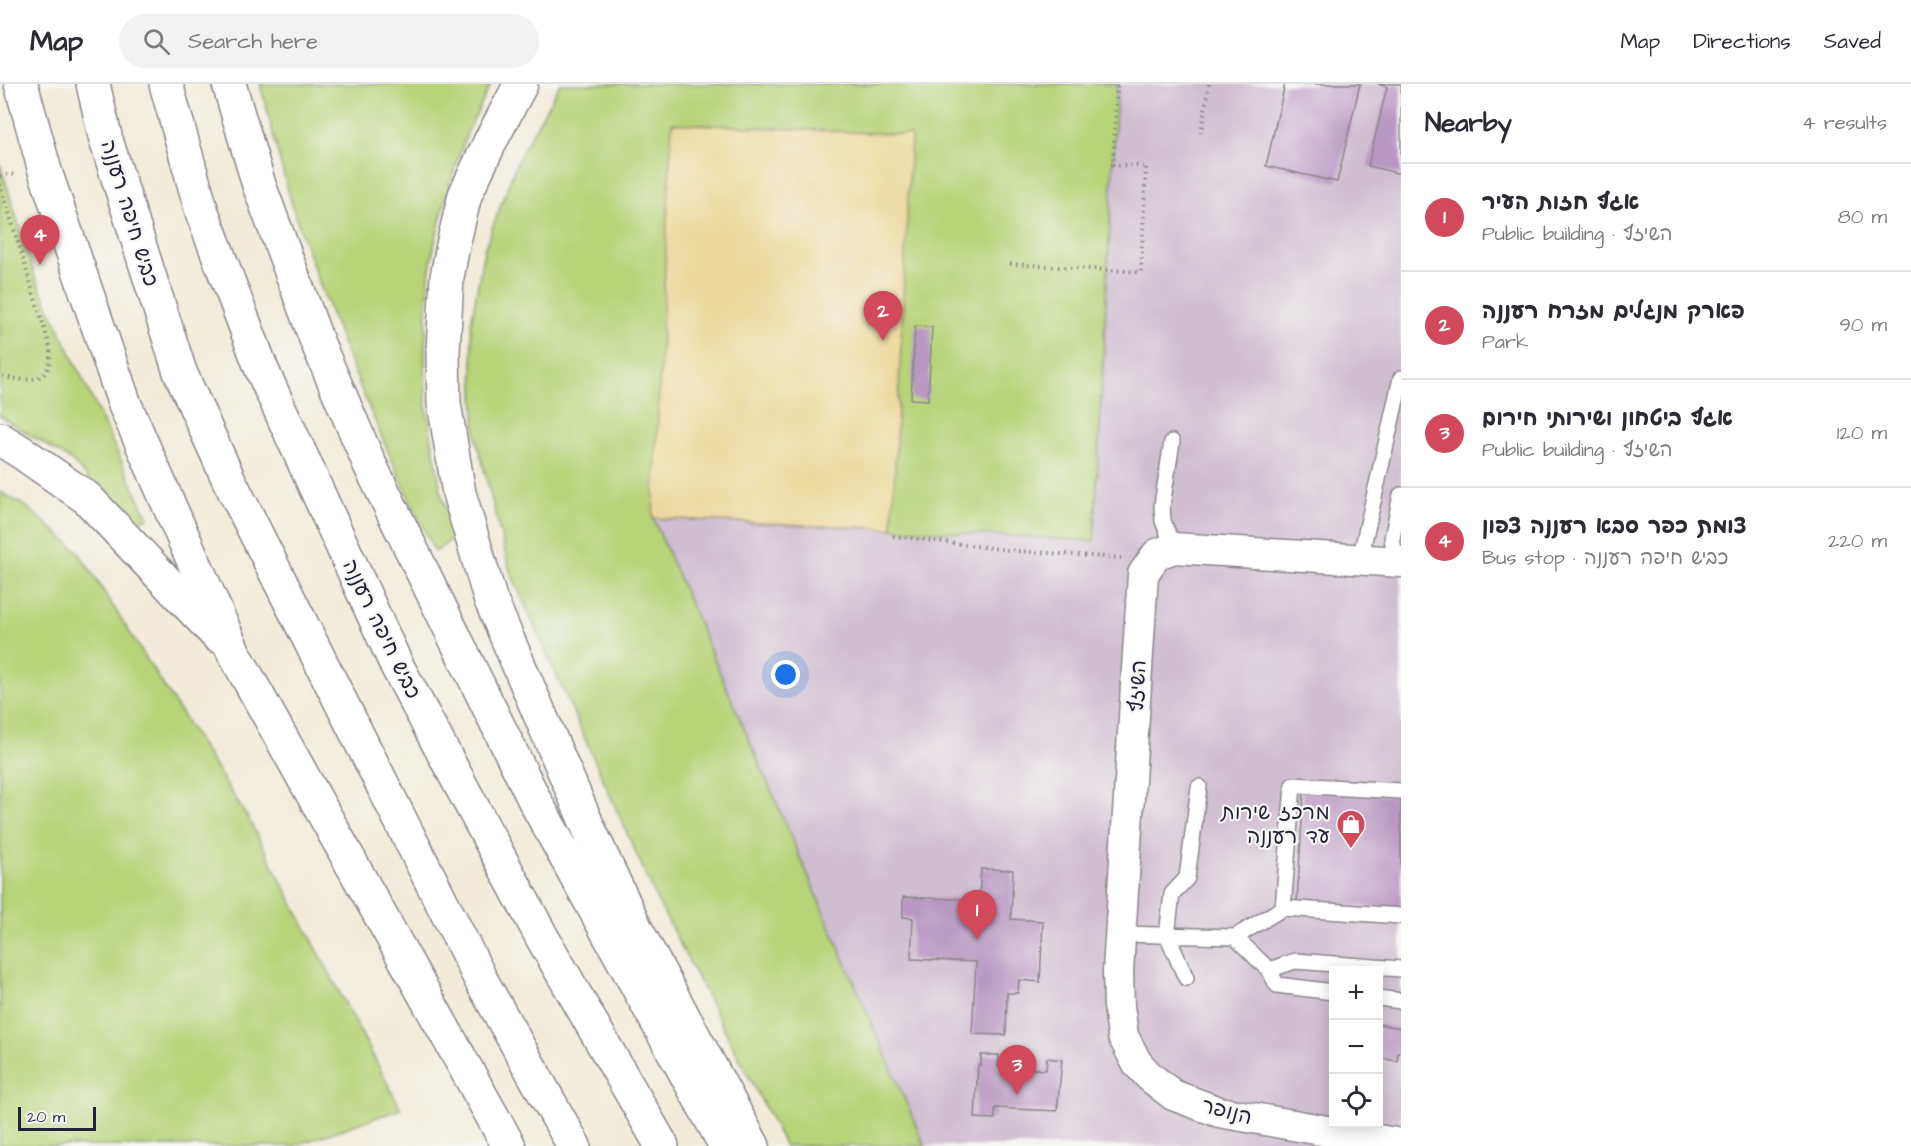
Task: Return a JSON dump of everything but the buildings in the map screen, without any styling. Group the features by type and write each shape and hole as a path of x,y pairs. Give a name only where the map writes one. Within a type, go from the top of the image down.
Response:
{"highway":[{"path":"21,84 45,171 125,405 234,653 508,1146"},
{"name":"כביש חיפה רעננה","path":"93,84 106,140 180,372 228,478 481,980 574,1146"},
{"name":"כביש חיפה רעננה","path":"166,84 202,212 262,370 396,664 543,939 662,1146"},
{"path":"229,84 259,185 318,344 370,465 536,803 726,1146"},
{"path":"521,84 465,195 447,277 443,352 444,403 459,493 490,598 589,829 636,929 753,1146"},
{"path":"0,440 87,498 234,653"}],"street":[{"path":"1174,548 1398,561"},
{"name":"השיזף","path":"1137,1063 1123,1036 1118,971 1143,574 1157,554 1174,548"},
{"name":"הנופר","path":"1137,1063 1150,1077 1173,1095 1220,1112 1401,1144"}],"lane":[{"path":"1360,559 1401,378"},
{"path":"1172,441 1162,505 1163,521 1174,548"},
{"path":"1398,561 1392,538 1401,495"},
{"path":"1283,908 1293,785 1401,791"},
{"path":"1186,978 1167,935 1172,894 1187,878 1198,787"},
{"path":"1121,934 1235,937 1283,908 1401,916"},
{"path":"1235,937 1269,970 1277,985 1329,991"},
{"path":"1269,970 1295,961 1401,969"},
{"path":"1383,999 1401,1001"}],"path":[{"path":"1010,264 1141,272 1146,166 1113,165 1117,84"},
{"path":"1201,133 1209,84"},
{"path":"0,184 50,347 51,361 47,371 40,378 21,380 0,376"},
{"path":"894,536 1017,551 1122,558"}],"shaded area":[{"path":"1117,84 1401,84 1401,1146 890,1146 653,518 1093,541"}],"green space":[{"path":"260,84 491,84 467,133 448,189 429,275 425,351 426,405 442,497 456,536 435,552 381,436 303,238"},
{"path":"560,84 1117,84 1094,541 653,518 925,1146 785,1146 657,900 510,571 476,438 471,324 484,250 519,157"},
{"path":"0,164 35,277 148,518 131,524 72,461 0,416"},
{"path":"0,492 27,507 78,551 249,820 401,1109 293,1146 0,1146"}],"sand":[{"path":"672,123 911,135 892,529 653,518"}],"place":[{"name":"צומת כפר סבא רעננה צפון","path":"40,265"},
{"name":"פארק מנגלים מזרח רעננה","path":"883,341"},
{"name":"מרכז שירות עד רעננה","path":"1351,850"},
{"name":"אגף חזות העיר","path":"977,940"},
{"name":"אגף ביטחון ושירותי חירום","path":"1017,1095"}]}
